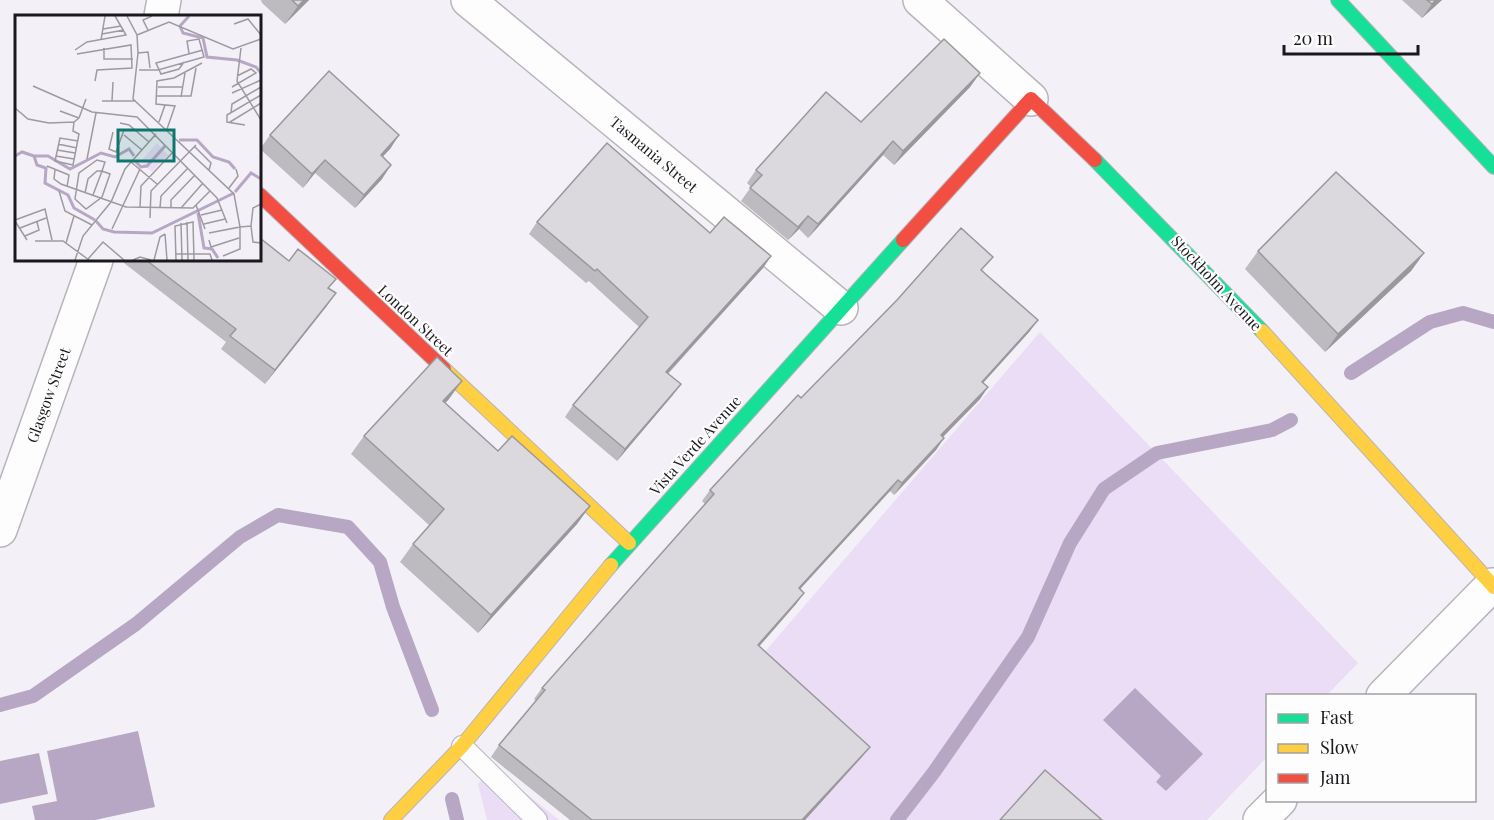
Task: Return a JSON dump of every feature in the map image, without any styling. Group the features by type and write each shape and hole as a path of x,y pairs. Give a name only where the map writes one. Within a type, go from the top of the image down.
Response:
{"street":[{"path":"161,15 164,0"},
{"name":"Tasmania Street","path":"468,0 841,308"},
{"name":"Stockholm Avenue","path":"920,0 1101,163 1172,236 1493,586"},
{"path":"1338,0 1494,167"},
{"name":"Vista Verde Avenue","path":"391,820 462,747 629,543 1030,99"},
{"name":"London Street","path":"261,196 629,543"},
{"name":"Glasgow Street","path":"0,530 96,261"},
{"path":"1385,694 1493,586"},
{"path":"1260,820 1279,802"}],"lane":[{"path":"462,747 537,820"}],"shaded area":[{"path":"1040,332 1358,663 1328,694 1266,694 1266,758 1207,820 620,820"},
{"path":"1135,688 1203,754 1166,791 1156,782 1161,776 1103,720"},
{"path":"138,731 155,807 95,820 35,820 32,806 57,801 47,751"},
{"path":"39,753 48,794 0,804 0,761"},
{"path":"493,767 559,820 487,820 478,784"}],"building":[{"path":"292,0 304,0 298,6"},
{"path":"944,39 980,73 903,151 893,141 818,224 808,216 798,227 750,188 762,175 756,170 826,92 861,122"},
{"path":"329,71 399,135 381,155 391,165 364,195 325,160 312,174 270,135"},
{"path":"607,143 710,233 724,217 771,256 666,372 681,384 625,449 573,405 648,317 597,269 595,271 537,222"},
{"path":"1336,172 1424,253 1338,334 1258,251"},
{"path":"961,228 993,257 981,270 1038,320 982,382 988,387 941,435 944,438 902,483 898,480 799,588 804,593 758,645 870,747 802,820 592,820 499,745 545,690 542,688 714,494 710,490 798,395 801,398 897,300"},
{"path":"261,239 289,261 298,249 336,279 328,288 336,293 275,370 230,336 236,329 147,261 261,261"},
{"path":"437,357 462,381 443,401 498,451 512,436 590,506 491,615 413,544 444,509 364,436"},
{"path":"1045,770 1102,820 1000,820"}],"waterway":[{"path":"1351,373 1430,322 1463,313 1494,322"},
{"path":"897,820 934,772 1028,637 1070,543 1104,489 1157,453 1272,430 1291,420"},
{"path":"0,705 33,696 136,624 240,537 278,515 348,527 380,562 393,607 432,710"},
{"path":"452,799 457,820"}],"traffic: fast":[{"path":"1338,0 1494,167"},
{"path":"1095,160 1262,331"},
{"path":"611,565 903,240"}],"traffic: slow":[{"path":"1262,331 1494,587"},
{"path":"444,369 629,543"},
{"path":"391,820 462,746 611,565"}],"traffic: jam":[{"path":"903,240 1031,99 1095,160"},
{"path":"261,196 444,369"}]}
